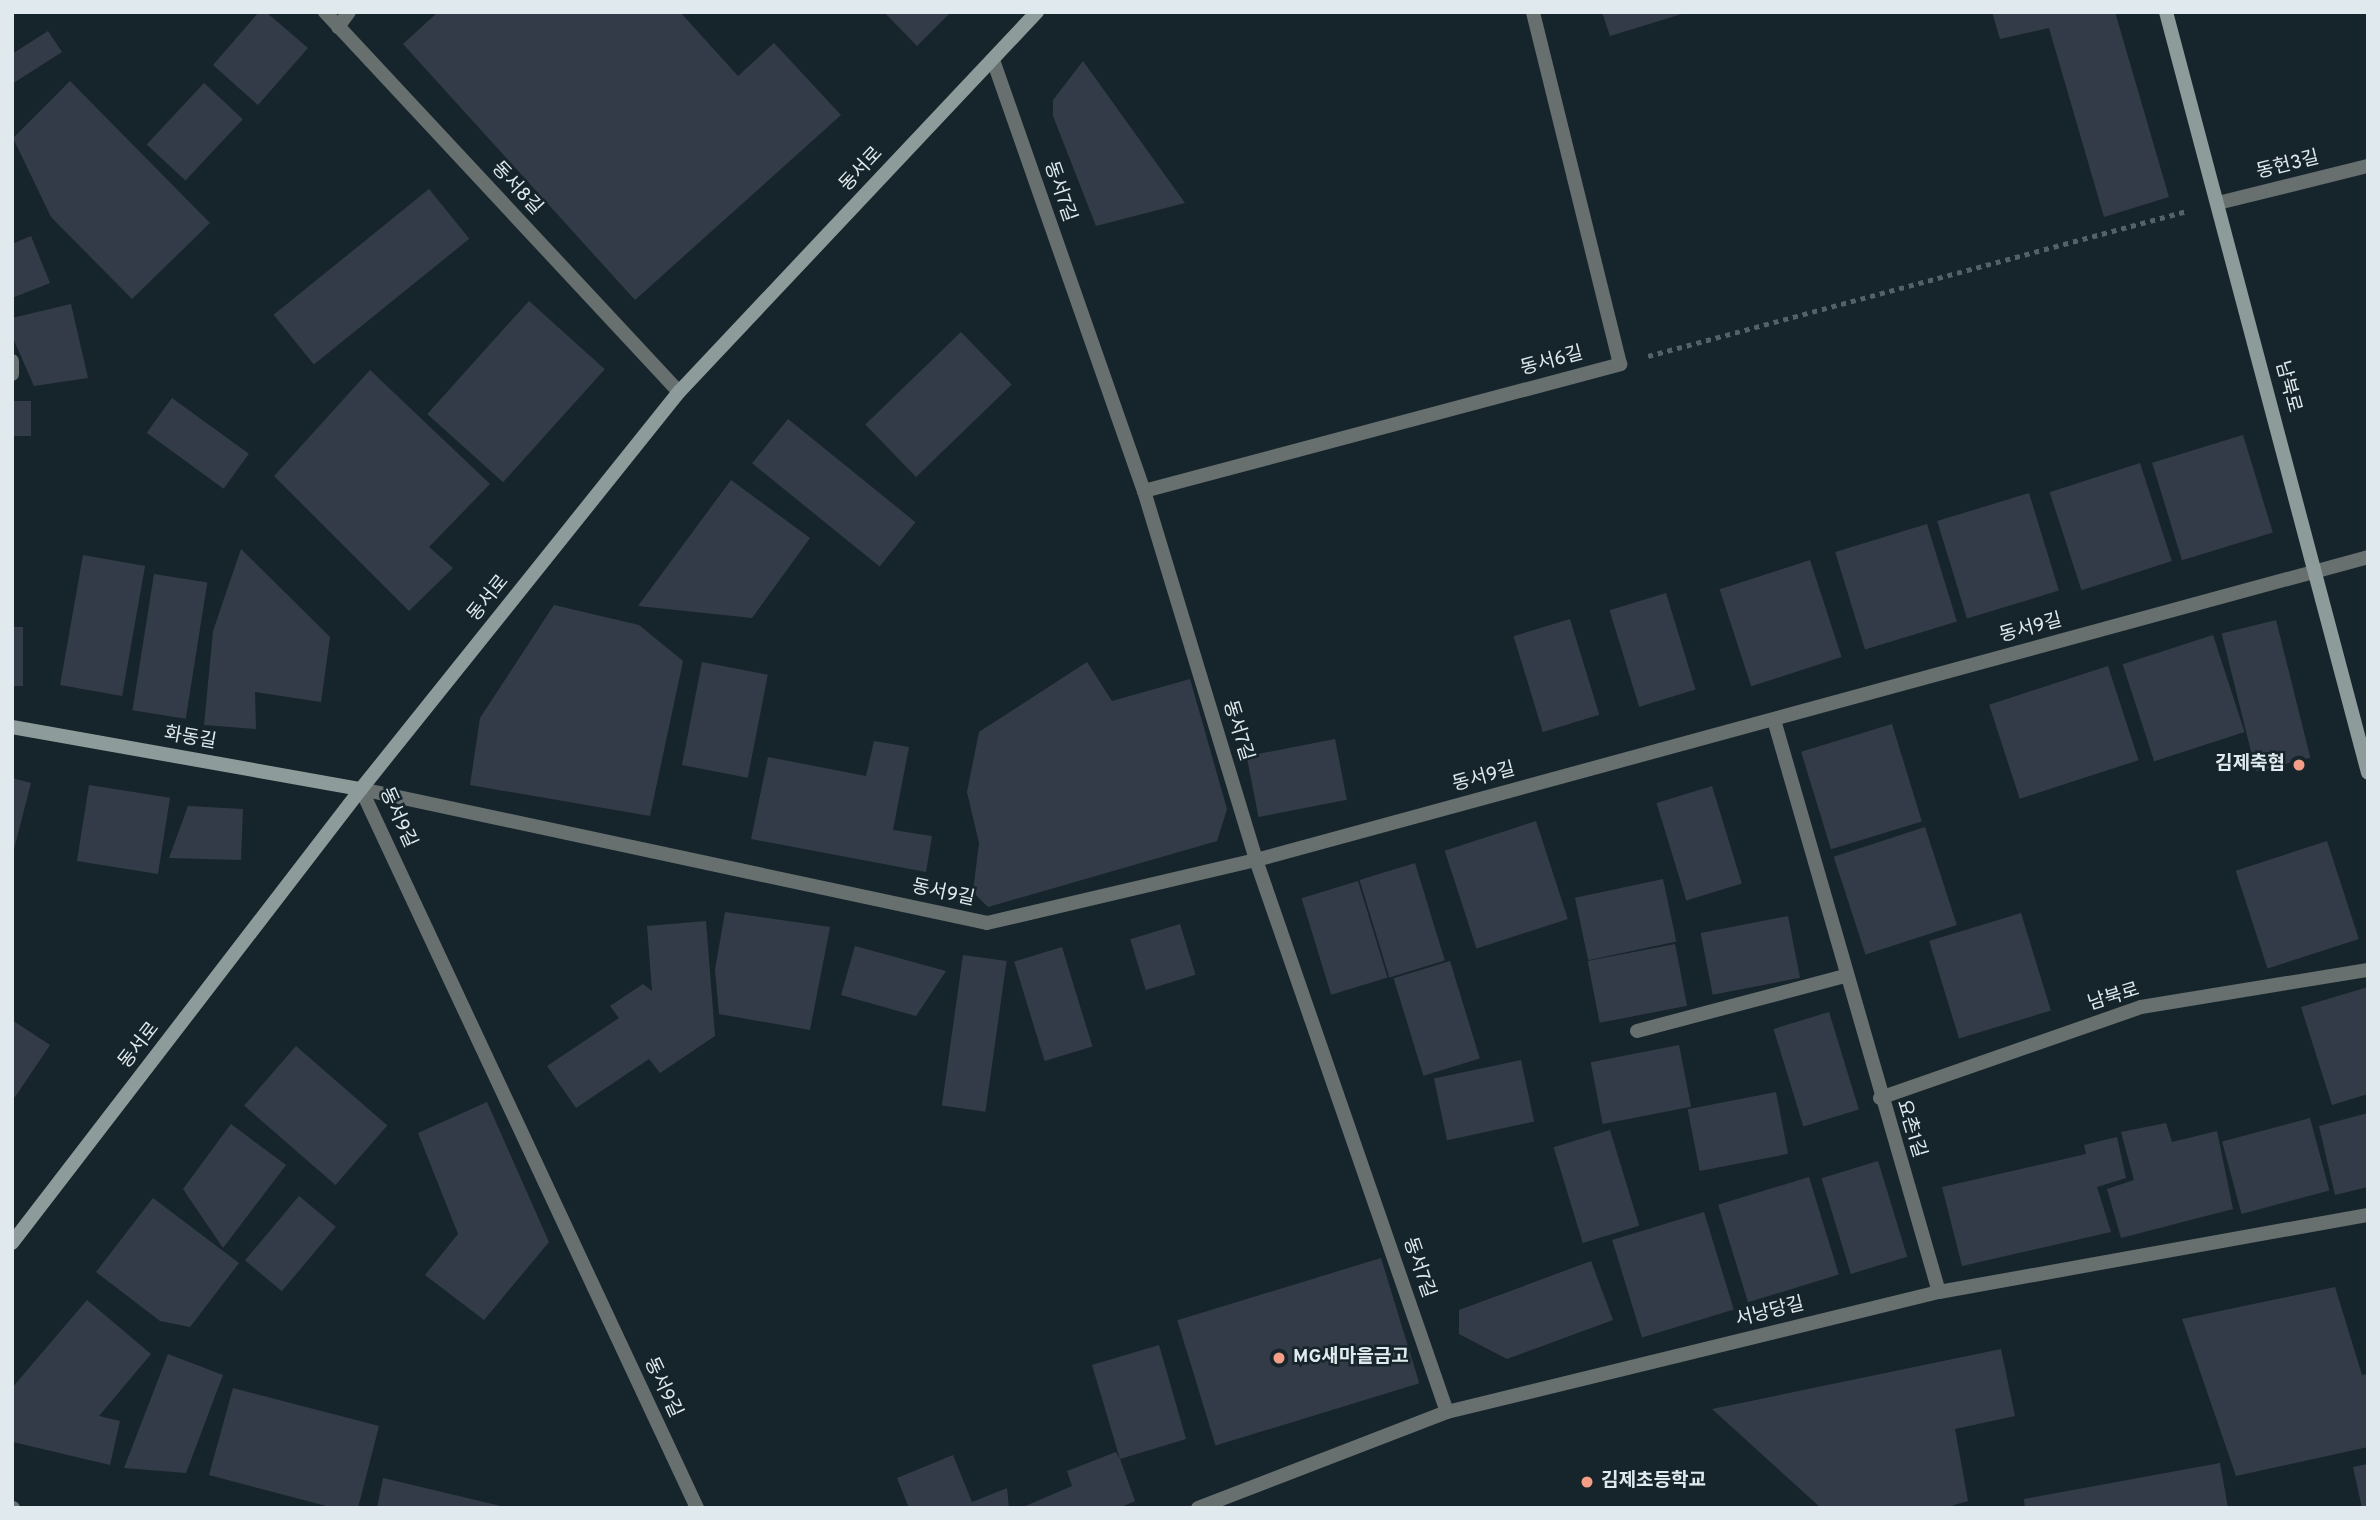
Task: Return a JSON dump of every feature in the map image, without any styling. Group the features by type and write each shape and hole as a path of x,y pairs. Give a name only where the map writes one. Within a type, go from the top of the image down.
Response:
{"main road":[{"name":"동서로","path":"12,1243 361,789 679,392 1037,12"},
{"name":"남북로","path":"2166,12 2317,570 2368,772"},
{"name":"화동길","path":"12,727 361,789"}],"street":[{"name":"동서8길","path":"325,12 679,392"},
{"path":"338,27 349,12"},
{"path":"1533,12 1620,364"},
{"name":"동서7길","path":"993,60 1144,491 1256,860 1447,1412"},
{"name":"동헌3길","path":"2218,203 2368,166"},
{"path":"12,361 12,374"},
{"name":"동서6길","path":"1144,491 1620,364"},
{"name":"동서9길","path":"361,789 987,923 1256,860 2368,558"},
{"name":"요촌1길","path":"1774,720 1880,1098 1939,1292"},
{"name":"동서9길","path":"361,789 697,1508"},
{"name":"남북로","path":"1880,1098 2141,1007 2368,970"},
{"path":"1637,1031 1845,976"},
{"name":"서낭당길","path":"1198,1508 1447,1412 1939,1292 2368,1216"}],"path":[{"path":"1620,364 2218,203"}],"building":[{"path":"259,12 266,12 308,48 258,105 213,65"},
{"path":"438,12 680,12 738,76 774,43 841,115 635,300 403,44"},
{"path":"884,12 951,12 917,46"},
{"path":"1602,12 1685,12 1685,13 1610,36"},
{"path":"1992,12 2115,12 2169,197 2104,217 2049,28 2000,39"},
{"path":"48,31 62,52 12,84 12,54"},
{"path":"1083,61 1185,203 1096,226 1053,116 1053,100"},
{"path":"70,81 210,223 132,299 51,217 13,138"},
{"path":"204,83 243,119 185,181 147,144"},
{"path":"429,189 469,239 314,365 274,315"},
{"path":"31,236 50,283 12,298 12,244"},
{"path":"529,301 605,369 503,482 427,414"},
{"path":"71,304 88,378 34,386 12,336 12,318"},
{"path":"961,332 1012,385 916,477 865,424"},
{"path":"370,370 490,484 429,547 453,568 409,611 274,476"},
{"path":"172,398 249,454 224,489 147,433"},
{"path":"12,401 31,401 31,436 12,436"},
{"path":"788,419 915,522 880,567 752,463"},
{"path":"2243,435 2273,533 2182,560 2152,463"},
{"path":"2140,463 2172,561 2081,590 2050,492"},
{"path":"731,480 810,538 752,618 638,606"},
{"path":"2029,493 2059,591 1967,619 1937,521"},
{"path":"1927,524 1957,622 1865,650 1835,552"},
{"path":"241,549 330,637 321,702 255,692 256,729 204,725 213,631"},
{"path":"83,555 145,566 122,696 60,685"},
{"path":"1810,560 1842,657 1751,686 1720,589"},
{"path":"154,574 207,582 186,719 132,710"},
{"path":"1666,593 1696,690 1639,707 1610,610"},
{"path":"554,605 639,625 683,661 650,816 470,785 480,718"},
{"path":"1570,619 1599,715 1543,732 1514,636"},
{"path":"2276,620 2310,758 2256,771 2222,634"},
{"path":"12,627 23,627 23,686 12,686"},
{"path":"2213,635 2245,732 2154,761 2123,664"},
{"path":"702,662 768,675 748,778 682,765"},
{"path":"1087,662 1112,701 1190,679 1227,809 1217,841 988,907 973,892 979,843 967,792 979,732"},
{"path":"2108,666 2139,760 2020,799 1989,705"},
{"path":"1892,724 1922,822 1831,849 1801,752"},
{"path":"1335,739 1347,800 1258,817 1247,756"},
{"path":"874,741 909,747 893,830 932,836 926,872 751,839 768,757 866,776"},
{"path":"12,778 31,783 13,853 12,853"},
{"path":"89,785 170,798 158,874 77,861"},
{"path":"1712,786 1742,884 1686,901 1657,803"},
{"path":"188,806 243,809 241,860 169,858"},
{"path":"1536,821 1568,919 1477,949 1445,851"},
{"path":"1925,827 1957,925 1866,955 1834,857"},
{"path":"2327,841 2359,939 2268,969 2236,871"},
{"path":"1415,863 1445,961 1389,978 1360,880"},
{"path":"1663,879 1676,942 1588,960 1575,898"},
{"path":"1358,881 1388,978 1331,995 1302,898"},
{"path":"725,912 830,927 810,1030 719,1014 715,970"},
{"path":"2021,913 2051,1011 1959,1039 1929,941"},
{"path":"1788,916 1800,978 1713,995 1701,933"},
{"path":"706,921 715,1036 660,1073 649,1059 576,1108 547,1066 619,1018 610,1006 643,984 652,991 647,926"},
{"path":"1180,924 1195,975 1146,990 1130,939"},
{"path":"1675,944 1687,1006 1600,1023 1588,961"},
{"path":"855,946 946,971 916,1016 841,995"},
{"path":"1062,947 1092,1046 1045,1061 1014,962"},
{"path":"963,955 1007,961 985,1112 942,1106"},
{"path":"1450,961 1480,1059 1423,1076 1394,978"},
{"path":"2368,987 2368,1094 2332,1105 2301,1007"},
{"path":"1829,1012 1859,1110 1803,1127 1774,1029"},
{"path":"12,1020 50,1045 15,1097 12,1095"},
{"path":"1679,1045 1691,1107 1603,1124 1591,1062"},
{"path":"296,1046 387,1125 335,1185 244,1106"},
{"path":"1521,1060 1534,1122 1447,1140 1434,1079"},
{"path":"1776,1092 1788,1154 1700,1171 1688,1109"},
{"path":"487,1102 549,1242 484,1320 425,1275 458,1234 418,1133"},
{"path":"2368,1113 2368,1187 2335,1195 2319,1126"},
{"path":"2310,1118 2329,1190 2242,1214 2222,1142"},
{"path":"2166,1123 2172,1142 2217,1131 2233,1209 2121,1238 2107,1189 2134,1180 2121,1132"},
{"path":"231,1124 286,1165 223,1248 183,1189"},
{"path":"1610,1130 1639,1226 1583,1243 1554,1147"},
{"path":"2117,1137 2126,1178 2097,1187 2111,1232 1962,1266 1942,1187 2086,1154 2084,1145"},
{"path":"1878,1161 1907,1257 1851,1274 1822,1178"},
{"path":"1809,1177 1839,1275 1748,1302 1718,1205"},
{"path":"299,1196 336,1227 282,1291 245,1260"},
{"path":"153,1198 239,1263 190,1327 160,1321 96,1272"},
{"path":"1704,1212 1734,1310 1642,1338 1612,1240"},
{"path":"1381,1258 1419,1383 1216,1446 1177,1320"},
{"path":"1591,1261 1613,1320 1507,1359 1459,1334 1459,1310"},
{"path":"2335,1287 2362,1375 2368,1374 2368,1447 2236,1476 2182,1319"},
{"path":"87,1300 151,1354 99,1416 120,1421 110,1465 13,1442 12,1438 12,1388"},
{"path":"1159,1345 1186,1439 1120,1459 1092,1365"},
{"path":"2001,1349 2015,1416 1955,1429 1968,1501 1944,1508 1821,1508 1712,1409"},
{"path":"168,1354 223,1375 186,1473 124,1468"},
{"path":"233,1388 379,1426 358,1508 334,1508 209,1475"},
{"path":"1116,1452 1135,1501 1119,1508 1021,1508 1072,1486 1067,1471"},
{"path":"953,1455 972,1502 1007,1488 1009,1508 909,1508 897,1478"},
{"path":"2220,1463 2228,1508 2025,1508 2024,1499"},
{"path":"2368,1464 2368,1508 2362,1508 2353,1467"},
{"path":"383,1478 505,1507 505,1508 377,1508"}],"place":[{"name":"김제축협","path":"2299,765"},
{"name":"MG새마을금고","path":"1279,1358"},
{"name":"김제초등학교","path":"1587,1482"}]}
